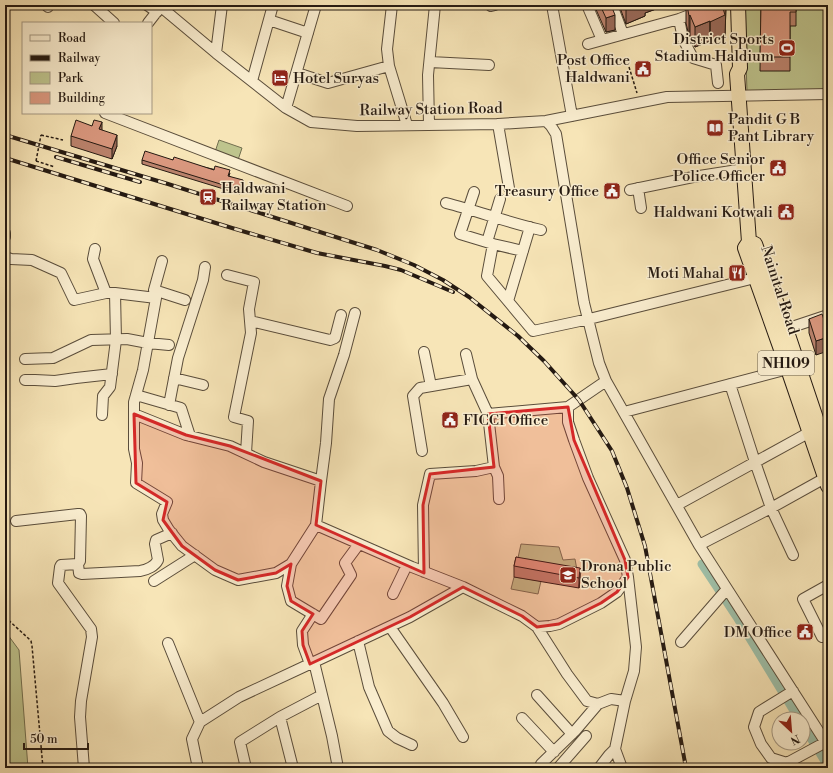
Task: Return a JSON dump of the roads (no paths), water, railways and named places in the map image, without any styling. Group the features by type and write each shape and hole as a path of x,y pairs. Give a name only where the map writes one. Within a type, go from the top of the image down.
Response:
{"highway":[{"name":"Nainital Road","path":"729,5 732,69 736,74 749,242 745,248 756,278 781,331 788,369 815,430 828,454"},
{"name":"Nainital Road","path":"736,74 740,68 738,5"},
{"name":"Nainital Road","path":"749,242 755,244 781,331 815,430 827,482"}],"street":[{"path":"94,5 113,22"},
{"name":"Railway Station Road","path":"147,5 160,8 286,108 311,122 357,126 498,124 546,121 667,98 697,96 828,94"},
{"path":"216,53 222,5"},
{"path":"252,81 273,5"},
{"path":"286,108 316,5"},
{"path":"392,5 387,49 389,66 407,125"},
{"path":"429,125 428,75 435,5"},
{"path":"491,6 495,5"},
{"path":"552,5 572,116"},
{"path":"588,5 602,40"},
{"path":"612,5 623,34"},
{"path":"588,44 679,19 716,5"},
{"path":"149,22 160,8"},
{"path":"679,19 683,39 693,58 716,65 718,83"},
{"path":"269,20 308,33"},
{"path":"430,62 489,65"},
{"path":"297,73 328,83 389,66"},
{"path":"108,114 347,206"},
{"path":"546,121 552,126 556,134 584,303 599,363 606,381 699,545 727,589 787,694 822,746 788,765 771,758 761,744 754,727 759,712 787,694"},
{"path":"498,124 509,188"},
{"path":"641,208 634,189 744,168"},
{"path":"474,192 460,234 523,251"},
{"path":"500,199 490,243 487,276 533,331 589,320 756,278"},
{"path":"446,203 541,230"},
{"path":"508,301 530,227"},
{"path":"95,249 93,259 111,293 116,340 110,387 103,396 102,415"},
{"path":"5,257 11,259 32,260 61,273 74,300 111,293 155,294 185,300"},
{"path":"162,261 155,294 143,370 134,402 134,449 137,464 136,483 167,502 162,514 163,520 172,533 182,546 215,570 238,580 276,573 291,564"},
{"path":"169,404 178,358 203,280 205,267"},
{"path":"227,275 254,282 249,309 251,333 234,417 248,421 246,453"},
{"path":"355,313 344,355 328,399 326,443 320,481 316,526 291,564 287,586 291,601 321,619 351,574 345,563 359,544"},
{"path":"250,321 330,340 335,338 341,314"},
{"path":"781,331 828,315"},
{"path":"25,359 53,358 91,340 126,339 169,345"},
{"path":"424,352 431,386"},
{"path":"466,354 472,379 488,414 494,467 498,476 498,499"},
{"path":"624,412 788,369"},
{"path":"25,380 55,382 112,374"},
{"path":"174,378 203,385"},
{"path":"422,451 413,396 420,388 472,379"},
{"path":"488,414 568,407 606,381"},
{"path":"730,384 771,508 793,555"},
{"path":"136,395 181,408 190,436"},
{"path":"568,407 568,422 574,440 588,478 625,560 628,577 636,647 634,671 625,701 615,749 622,768"},
{"path":"134,414 190,436 230,446 264,462 320,481"},
{"path":"676,505 815,430"},
{"path":"424,572 423,505 430,474 476,471 494,467"},
{"path":"699,545 771,508 827,482"},
{"path":"16,521 80,514 80,561 78,564 79,573 82,574 140,571 146,569 156,564 158,560 155,544 156,540 172,533"},
{"path":"316,526 463,587 522,616 537,627 567,674 587,701 598,704"},
{"path":"154,582 195,555"},
{"path":"78,564 61,565 58,583 91,629 92,633 81,701 80,717 84,768"},
{"path":"393,594 407,565"},
{"path":"537,627 559,624 601,602 617,592 628,577"},
{"path":"822,637 804,599 828,585"},
{"path":"198,768 192,739 200,722 239,696 390,627 463,587"},
{"path":"681,642 727,589"},
{"path":"313,614 302,631 302,645 312,663 322,695 338,768"},
{"path":"390,627 443,703 463,737"},
{"path":"358,641 370,687 388,731 397,738 412,745"},
{"path":"168,643 200,722"},
{"path":"246,768 240,742 280,717 322,695"},
{"path":"538,695 572,734"},
{"path":"541,764 572,734 598,704 611,699 625,701"},
{"path":"280,717 293,768"},
{"path":"522,718 554,752"},
{"path":"558,768 586,736"},
{"path":"599,768 615,749"}],"waterway":[{"path":"702,564 737,617 794,711"},
{"path":"811,738 828,766"}],"railway":[{"path":"5,135 168,184 377,250 414,265 443,280 469,297 518,336 544,361 579,400 612,451 627,488 645,546 686,768"},
{"path":"56,157 140,182"},
{"path":"5,158 317,253 401,270 453,292"}],"place":[{"name":"District Sports Stadium Haldium","path":"787,48"},
{"name":"Post Office Haldwani","path":"643,69"},
{"name":"Hotel Suryas","path":"280,78"},
{"name":"Pandit G B Pant Library","path":"715,128"},
{"name":"Office Senior Police Officer","path":"778,168"},
{"name":"Treasury Office","path":"612,191"},
{"name":"Haldwani Railway Station","path":"208,197"},
{"name":"Haldwani Kotwali","path":"786,212"},
{"name":"Moti Mahal","path":"737,273"},
{"name":"FICCI Office","path":"450,420"},
{"name":"Drona Public School","path":"568,575"},
{"name":"DM Office","path":"805,632"}]}
